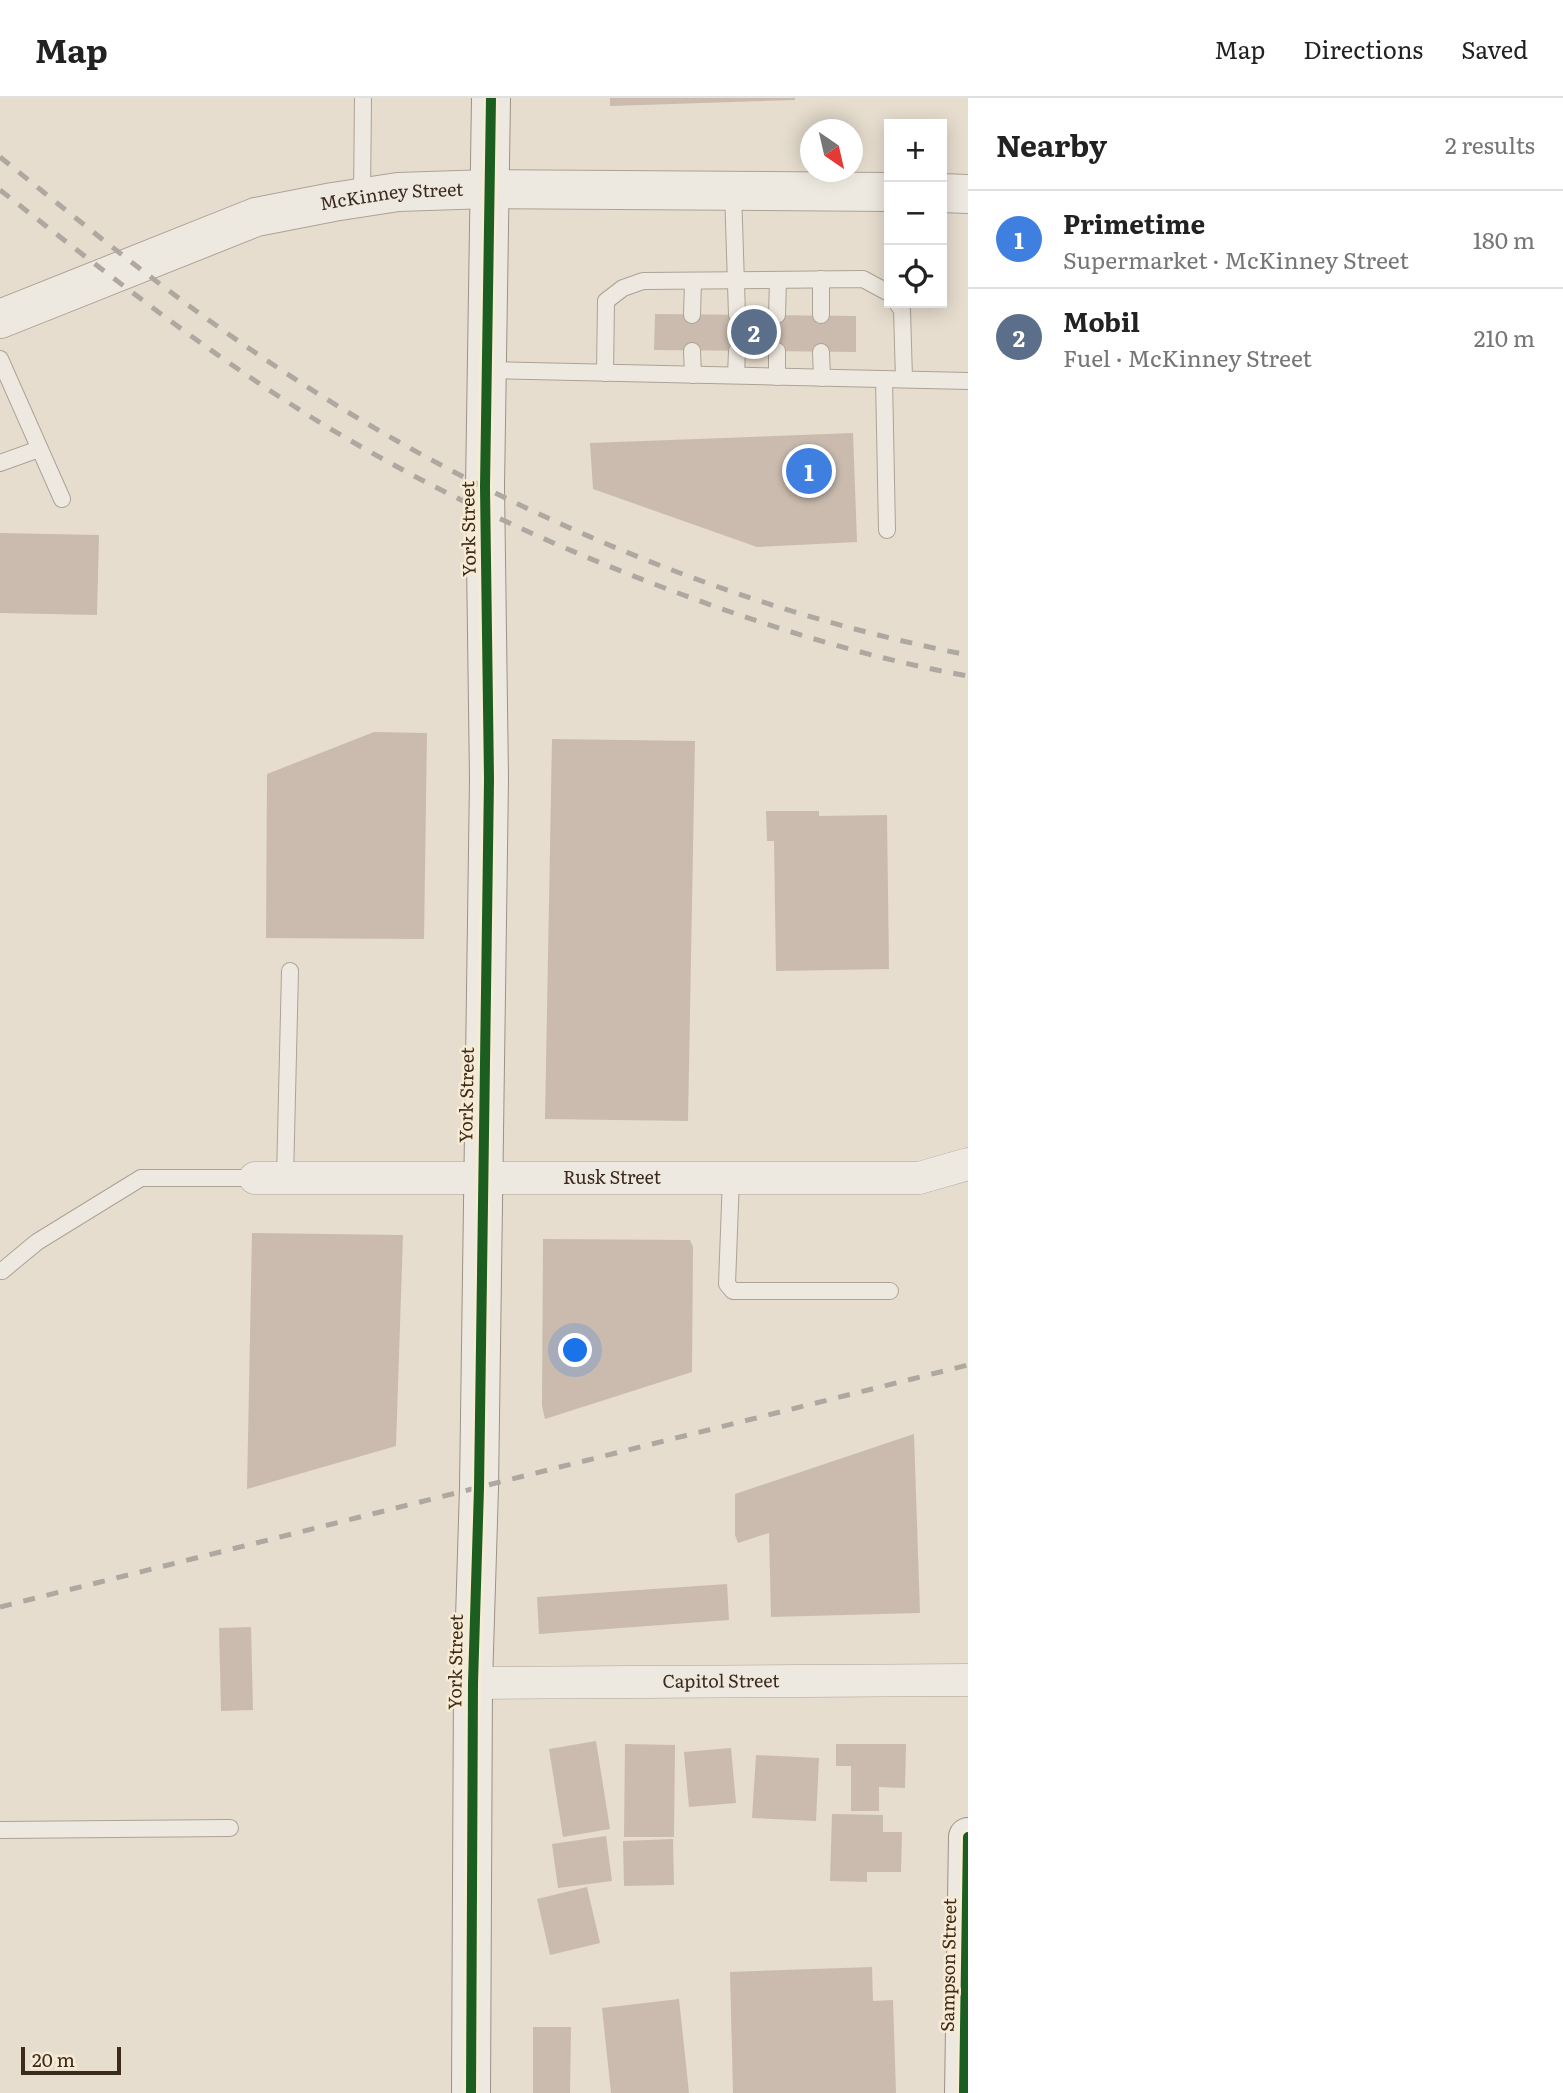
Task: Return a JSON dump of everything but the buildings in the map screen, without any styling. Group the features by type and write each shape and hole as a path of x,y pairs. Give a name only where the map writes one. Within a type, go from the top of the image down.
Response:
{"main road":[{"name":"York Street","path":"471,2093 473,1683 479,1489 489,779 485,487 491,98"},
{"name":"McKinney Street","path":"0,319 256,217 398,192 489,189 884,192"},
{"path":"947,193 968,194"},
{"name":"Sampson Street","path":"964,2093 968,1837"}],"street":[{"name":"Rusk Street","path":"270,1178 919,1178 968,1164"},
{"name":"Capitol Street","path":"473,1683 968,1680"}],"lane":[{"path":"362,198 363,98"},
{"path":"733,191 737,315"},
{"path":"821,279 821,315"},
{"path":"605,373 606,300 623,288 643,281 863,279 884,290"},
{"path":"778,280 778,315"},
{"path":"692,281 692,315"},
{"path":"901,308 904,379"},
{"path":"692,351 693,375"},
{"path":"736,375 737,351"},
{"path":"777,351 777,377"},
{"path":"821,352 822,378"},
{"path":"0,359 62,499"},
{"path":"487,370 968,381"},
{"path":"884,379 887,530"},
{"path":"0,463 39,449"},
{"path":"2,1271 37,1242 141,1178 270,1178 290,971"},
{"path":"731,1178 727,1284 733,1291 890,1292"},
{"path":"0,1830 230,1828"}],"railway":[{"path":"0,157 154,280 218,327 331,402 416,452 504,497 594,538 686,575 779,607 873,634 968,655"},
{"path":"0,190 152,308 270,391 355,443 444,491 583,556 713,606 857,651 968,676"},
{"path":"0,1607 968,1365"}],"cycle path":[{"path":"471,2093 473,1683 479,1488 489,779 485,487 491,98"},
{"path":"964,2093 968,1837"}],"place":[{"name":"Mobil","path":"754,332"},
{"name":"Primetime","path":"809,471"}]}
